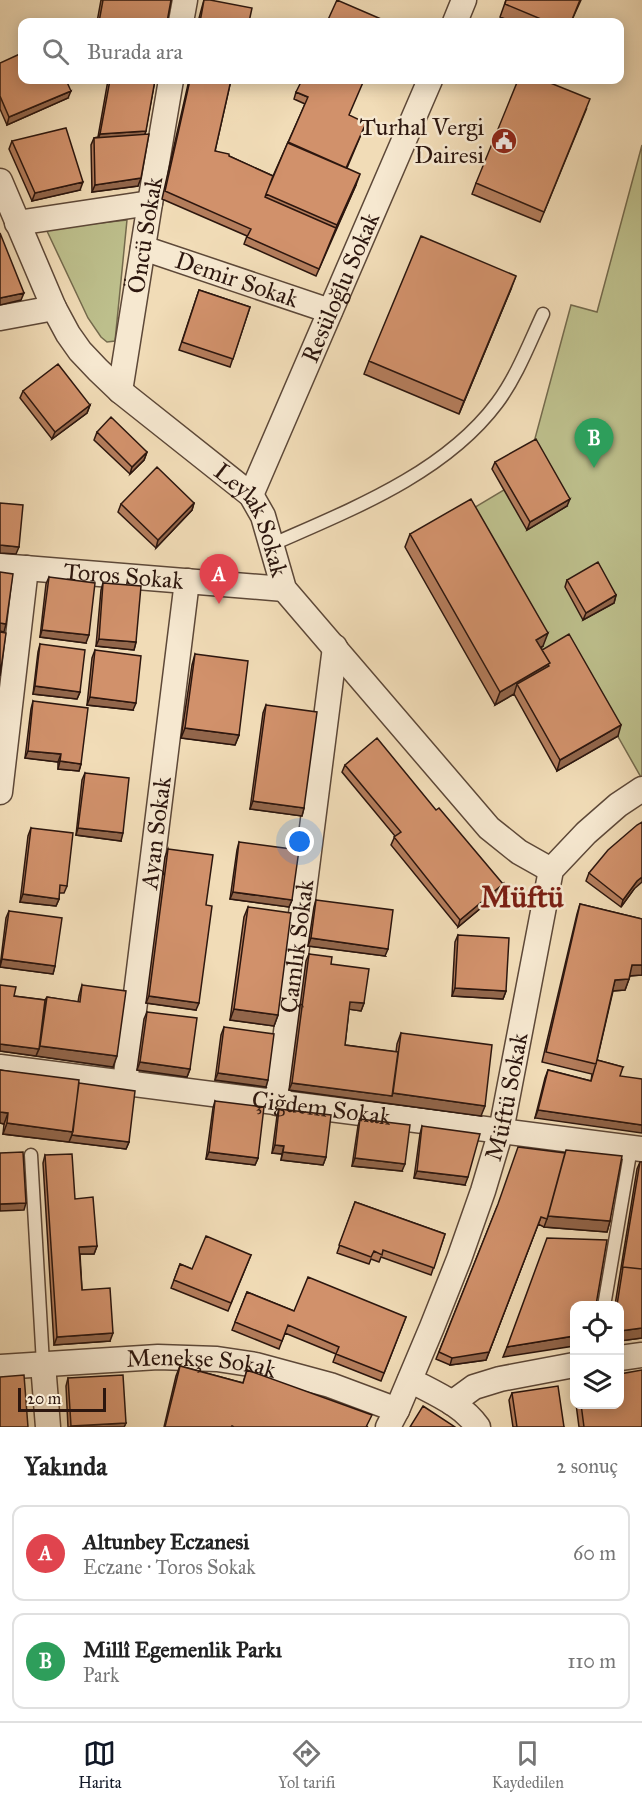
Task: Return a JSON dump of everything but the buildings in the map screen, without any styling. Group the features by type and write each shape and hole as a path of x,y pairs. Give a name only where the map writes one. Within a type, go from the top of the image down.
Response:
{"street":[{"path":"183,18 185,0"},
{"path":"457,18 464,0"},
{"name":"Öncü Sokak","path":"120,391 170,84"},
{"name":"Resüloğlu Sokak","path":"250,495 428,84"},
{"name":"Leylak Sokak","path":"0,181 54,308 80,351 120,391 250,495 263,516 284,589 489,828 519,852 551,870"},
{"path":"17,223 150,202"},
{"name":"Demir Sokak","path":"143,248 330,311"},
{"path":"0,318 54,308"},
{"name":"Toros Sokak","path":"0,566 284,589"},
{"path":"0,792 26,568"},
{"name":"Ayan Sokak","path":"125,1083 187,581"},
{"name":"Çamlık Sokak","path":"277,1103 335,647"},
{"path":"551,870 586,833 618,805 642,789"},
{"name":"Müftü Sokak","path":"393,1418 459,1259 501,1131 551,870"},
{"name":"Çiğdem Sokak","path":"0,1067 636,1148"},
{"path":"624,1357 642,1355"},
{"name":"Menekşe Sokak","path":"0,1367 158,1357 217,1359 256,1365 330,1385 393,1418"},
{"path":"43,1364 48,1427"},
{"path":"452,1403 474,1387 500,1379 570,1366"},
{"path":"410,1380 452,1403 471,1417 478,1427"}],"lane":[{"path":"271,545 361,505 412,477 448,451 496,404 512,380 543,314"},
{"path":"605,1301 636,1148"},
{"path":"31,1155 43,1364"}],"green space":[{"path":"642,145 642,779 566,645 531,653 543,646 467,512 504,490 533,446 571,305 597,312"},
{"path":"127,220 115,341 107,342 88,318 46,229"}],"place":[{"name":"Turhal Vergi Dairesi","path":"504,141"},
{"name":"Millî Egemenlik Parkı","path":"594,468"},
{"name":"Altunbey Eczanesi","path":"219,604"}],"district":[{"name":"Müftü","path":"522,897"}]}
